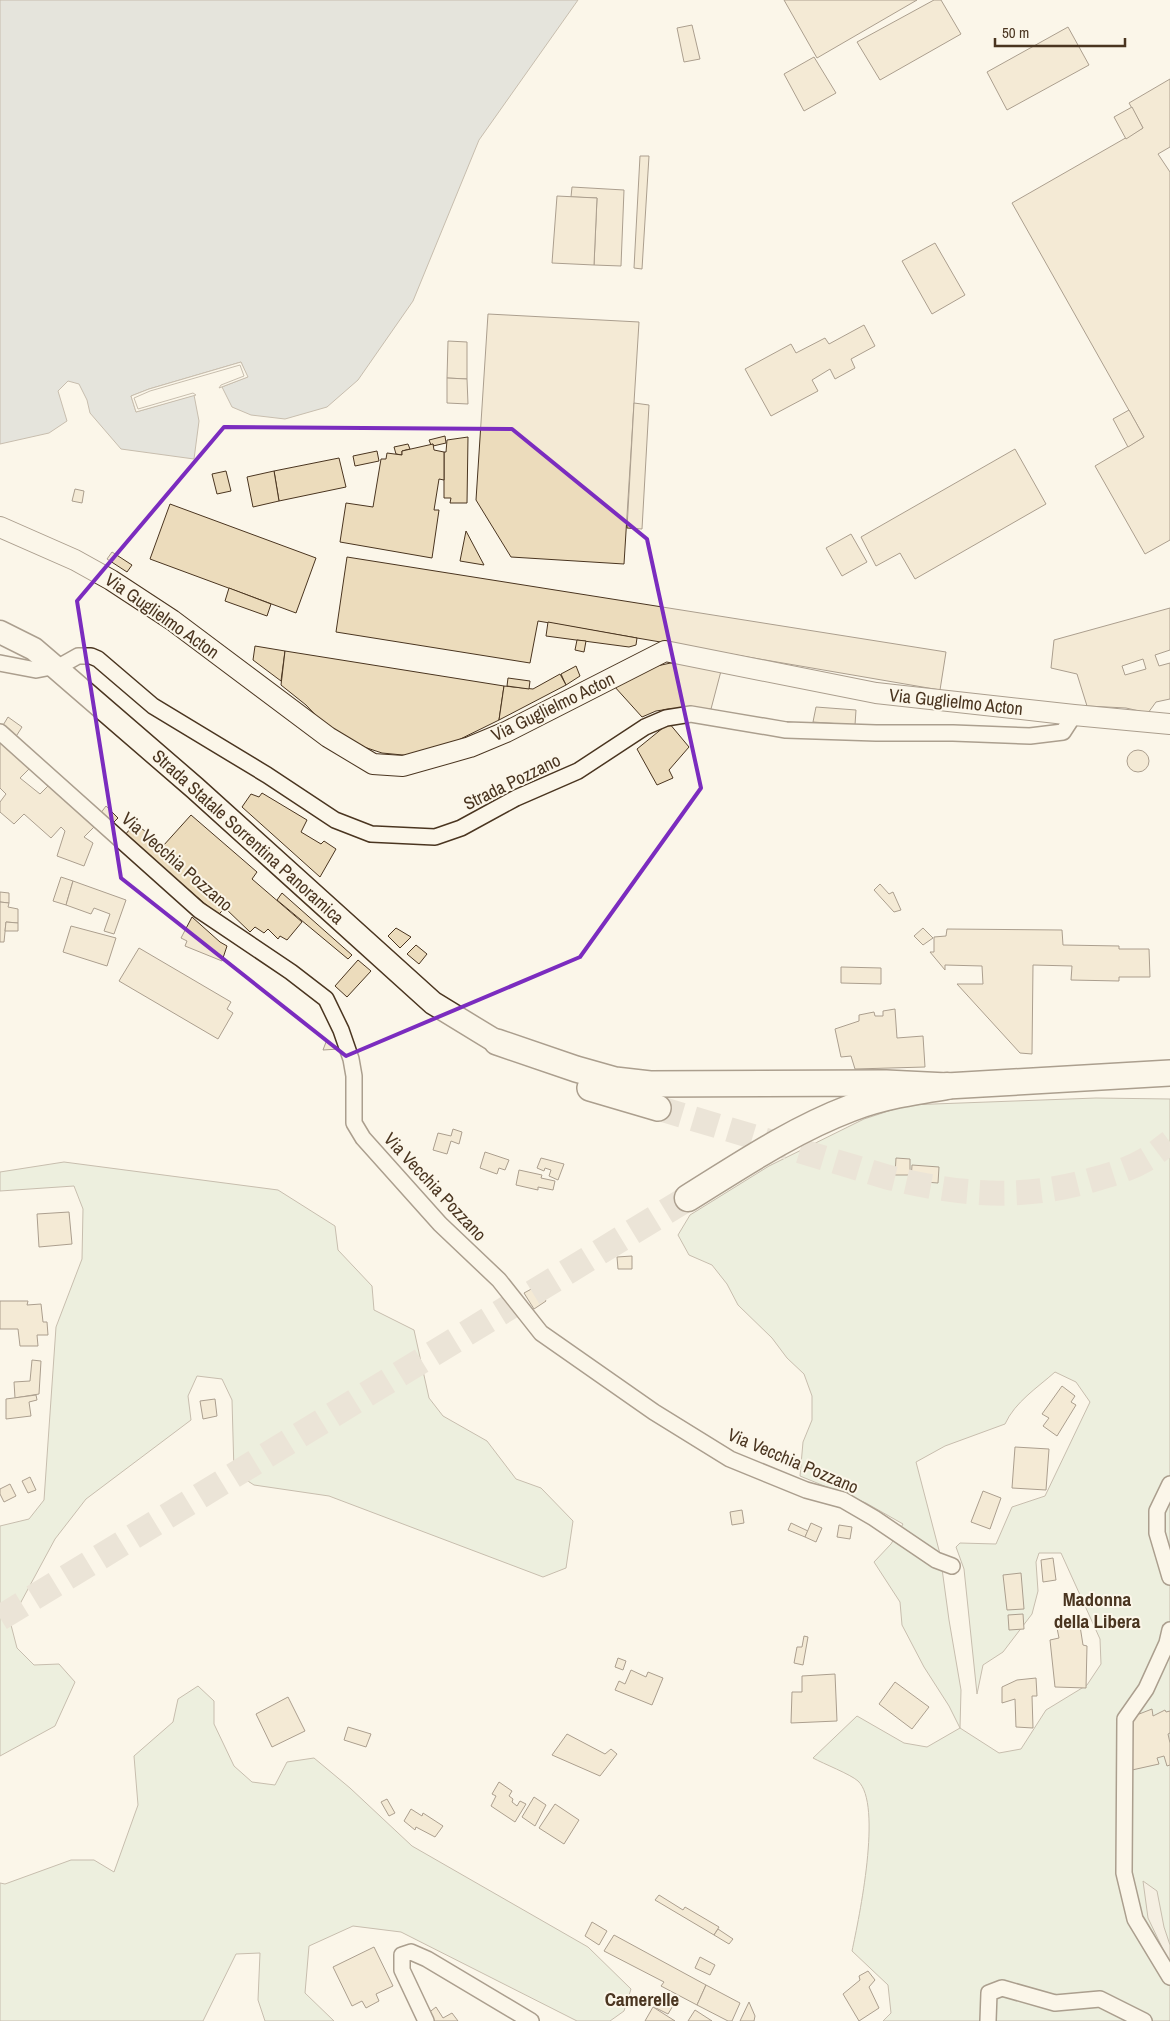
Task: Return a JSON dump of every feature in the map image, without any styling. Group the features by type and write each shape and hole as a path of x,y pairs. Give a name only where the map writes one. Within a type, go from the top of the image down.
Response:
{"highway":[{"path":"688,1198 791,1135 823,1119 880,1099 947,1086"}],"main road":[{"name":"Strada Statale Sorrentina Panoramica","path":"0,632 34,649 56,667 195,788 433,1003 497,1042"},
{"path":"497,1042 576,1070 615,1080 650,1084 886,1084 947,1086 1170,1074"},
{"path":"497,1042 555,1074 607,1094 658,1108"}],"street":[{"name":"Via Guglielmo Acton","path":"0,527 75,560 112,580 172,620 328,737 373,764 403,766 470,747 506,732 665,651 876,693 1170,724"},
{"name":"Strada Pozzano","path":"0,663 36,670 56,667 78,656 91,656 98,659 153,706 267,775 335,820 370,834 435,837 460,828 516,798 578,771 645,727 666,718 690,714 786,730 876,734 953,733 1030,736 1063,732 1074,715"},
{"name":"Via Vecchia Pozzano","path":"0,732 199,910 292,972 326,999 341,1030 351,1060 354,1076 354,1123 363,1138 440,1224 499,1280 541,1333 654,1412 730,1458 806,1490 843,1500 874,1518 936,1560 952,1566"},
{"path":"1170,1484 1157,1511 1157,1533 1170,1577"},
{"path":"1170,1630 1167,1643 1146,1689 1125,1719 1124,1873 1135,1919 1170,1977"},
{"path":"426,2021 402,1970 402,1955 411,1952 427,1959 532,2021"},
{"path":"988,2021 989,1993 1002,1988 1055,2003 1100,1998 1144,2021"}],"highlighted area":[{"path":"224,427 512,429 647,539 701,788 580,957 346,1056 121,878 77,601"}],"green space":[{"path":"1096,1098 1170,1099 1170,2021 883,2021 891,2013 888,1985 852,1951 864,1889 869,1836 869,1813 865,1794 858,1781 813,1758 857,1716 904,1743 927,1747 960,1728 902,1625 900,1602 874,1562 891,1544 903,1524 866,1503 800,1476 803,1442 812,1420 812,1396 804,1374 787,1358 772,1338 738,1305 727,1284 712,1265 689,1255 678,1235 690,1215 769,1166 864,1119 907,1105","holes":["1055,1372 1076,1382 1090,1402 1045,1496 1012,1507 996,1544 960,1543 956,1547 964,1569 977,1694 983,1665 1003,1652 1032,1614 1038,1591 1036,1562 1039,1553 1061,1553 1100,1639 1101,1664 1087,1685 1046,1710 1021,1749 999,1753 960,1728 961,1690 940,1554 916,1462 945,1446 1005,1424 1020,1402"]},
{"path":"64,1162 278,1190 335,1226 338,1250 372,1286 374,1310 414,1330 429,1398 443,1416 487,1441 516,1479 541,1488 573,1521 566,1568 543,1577 329,1496 254,1485 234,1472 232,1400 222,1379 197,1376 188,1396 191,1420 86,1499 55,1539 21,1602 11,1625 17,1648 34,1665 59,1664 75,1682 55,1726 0,1756 0,1526 29,1519 44,1500 56,1327 82,1259 83,1209 74,1186 0,1191 0,1172"},
{"path":"198,1686 214,1701 214,1724 234,1766 252,1782 275,1785 287,1762 314,1758 350,1788 412,1846 588,1947 631,1989 624,2011 610,2021 577,2021 401,1932 353,1926 309,1946 305,1993 334,2021 265,2021 258,2000 260,1953 236,1954 203,2021 0,2021 0,1883 5,1884 71,1860 94,1860 114,1872 138,1805 134,1756 173,1722 178,1699"}],"shaded area":[{"path":"0,0 578,0 479,140 413,301 358,380 327,407 285,419 251,415 232,407 222,387 247,377 241,362 131,396 136,412 194,395 199,421 194,459 121,449 90,413 87,400 79,384 68,381 58,391 67,421 49,433 0,444"},
{"path":"1143,1881 1157,1891 1164,1927 1170,1945 1170,1964 1148,1918"}],"pier":[{"path":"241,362 248,377 219,388 221,385 244,376 240,365 150,391 134,398 138,409 193,393 196,395 136,412 131,396"}],"building":[{"path":"784,0 917,0 817,58"},
{"path":"934,0 941,0 961,34 880,80 857,42"},
{"path":"692,25 700,59 684,62 677,28"},
{"path":"1068,27 1089,65 1007,110 987,72"},
{"path":"814,57 836,93 804,111 784,74"},
{"path":"1170,79 1170,147 1158,154 1170,172 1170,540 1145,554 1095,466 1144,437 1012,203 1143,128 1129,103"},
{"path":"1132,107 1143,128 1126,139 1114,117"},
{"path":"640,156 649,156 642,269 634,268"},
{"path":"572,187 624,190 621,266 594,265 597,198 571,197"},
{"path":"557,196 597,198 594,265 552,263"},
{"path":"935,243 965,295 932,314 902,261"},
{"path":"488,314 639,322 624,564 511,557 476,500"},
{"path":"864,325 875,346 851,359 855,368 835,379 830,369 812,380 818,391 771,416 745,369 791,344 796,353 825,338 829,344"},
{"path":"448,341 467,342 467,379 447,378"},
{"path":"447,378 467,379 468,404 447,403"},
{"path":"634,403 649,405 642,529 627,528"},
{"path":"1129,410 1144,437 1128,447 1113,419"},
{"path":"445,436 446,443 431,445 429,440"},
{"path":"468,437 467,503 450,503 451,498 444,498 444,452 446,452 447,440"},
{"path":"408,444 410,449 402,451 402,455 396,454 394,447"},
{"path":"433,444 434,450 444,452 444,480 439,479 434,510 439,510 432,558 340,542 346,503 373,507 381,459 386,459 387,453 402,455 402,451"},
{"path":"1015,449 1046,504 915,579 900,553 876,566 861,537"},
{"path":"377,451 379,461 355,466 353,456"},
{"path":"339,458 346,487 279,501 274,471"},
{"path":"226,471 231,491 217,494 212,474"},
{"path":"274,471 279,501 253,507 247,477"},
{"path":"75,489 84,491 82,503 72,501"},
{"path":"170,504 316,558 296,613 150,559"},
{"path":"466,531 484,565 460,561"},
{"path":"851,534 867,562 842,576 826,548"},
{"path":"112,552 132,565 127,572 107,559"},
{"path":"347,557 946,652 940,690 538,621 530,663 336,632"},
{"path":"229,588 271,604 267,616 225,601"},
{"path":"1170,608 1170,650 1155,655 1159,666 1170,663 1170,699 1156,702 1148,713 1126,708 1087,706 1077,674 1051,668 1054,640","holes":["1143,659 1146,669 1125,675 1122,666"]},
{"path":"548,622 637,638 636,645 629,647 546,636"},
{"path":"577,640 586,641 584,652 575,650"},
{"path":"255,646 285,651 281,681 253,660"},
{"path":"285,651 504,686 499,720 436,751 413,756 382,753 355,744 329,729 306,705 281,685"},
{"path":"675,662 721,671 711,709 669,709 656,711 642,717 614,686 657,666"},
{"path":"576,666 580,676 566,685 561,674"},
{"path":"560,674 566,685 499,720 504,686 533,689"},
{"path":"508,678 530,681 529,689 507,686"},
{"path":"816,707 856,710 855,725 813,722"},
{"path":"8,717 22,727 15,738 2,727"},
{"path":"669,723 689,747 669,770 673,778 657,785 637,749"},
{"path":"0,741 30,768 20,778 40,794 49,785 95,826 84,837 93,843 84,866 57,856 65,831 61,827 51,838 24,814 14,824 0,812 0,802 6,794 0,788"},
{"path":"1138,750 1146,753 1149,761 1146,769 1138,772 1130,769 1127,761 1130,753"},
{"path":"262,793 307,820 301,832 321,844 324,841 336,849 320,877 242,807 251,794 259,797"},
{"path":"106,806 118,818 112,824 100,814"},
{"path":"191,815 257,872 252,879 302,922 287,940 280,936 278,939 268,929 264,933 255,927 250,932 225,908 218,915 125,835 135,823 163,846"},
{"path":"61,877 73,881 66,905 53,901"},
{"path":"73,881 126,900 114,934 104,931 110,914 94,908 91,914 66,905"},
{"path":"880,884 889,894 893,892 901,910 894,912 874,890"},
{"path":"0,892 9,893 9,903 0,902"},
{"path":"282,893 352,955 348,959 277,900"},
{"path":"0,902 9,903 8,907 18,909 18,923 6,922 4,942 0,942"},
{"path":"192,917 227,946 222,961 185,946 187,941 181,938"},
{"path":"6,922 18,923 18,931 5,931"},
{"path":"71,926 116,938 107,966 63,952"},
{"path":"396,928 411,937 400,948 388,936"},
{"path":"923,928 933,938 923,945 914,936"},
{"path":"947,929 1062,930 1063,945 1119,946 1119,949 1149,949 1150,977 1119,977 1119,981 1071,980 1072,966 1033,965 1032,1054 1020,1053 957,984 983,984 982,966 945,965 945,970 930,952 934,952 934,937 946,936"},
{"path":"416,945 427,954 419,964 407,954"},
{"path":"139,948 231,1002 227,1009 233,1013 218,1039 119,981"},
{"path":"358,960 371,971 347,997 335,986"},
{"path":"841,967 881,968 881,984 841,983"},
{"path":"895,1009 897,1038 923,1036 925,1067 855,1069 851,1056 841,1057 835,1029 859,1021 859,1015 874,1012 875,1016 883,1016 883,1011"},
{"path":"326,1042 335,1046 339,1049 323,1050"},
{"path":"453,1129 462,1132 459,1144 451,1141 447,1154 433,1150 438,1133 451,1136"},
{"path":"485,1152 509,1160 505,1170 499,1168 497,1174 480,1168"},
{"path":"541,1158 564,1164 558,1180 549,1176 551,1170 545,1168 544,1171 537,1168"},
{"path":"896,1158 910,1159 910,1175 895,1175"},
{"path":"912,1165 939,1167 938,1183 911,1181"},
{"path":"519,1170 542,1175 541,1178 555,1181 553,1190 538,1187 538,1190 516,1185"},
{"path":"69,1212 72,1244 39,1247 37,1214"},
{"path":"632,1256 632,1269 618,1269 617,1257"},
{"path":"537,1286 546,1301 534,1309 524,1293"},
{"path":"0,1301 28,1301 27,1305 41,1304 43,1322 47,1322 48,1335 37,1335 38,1346 20,1346 18,1329 0,1329"},
{"path":"32,1360 41,1361 39,1394 15,1398 14,1382 30,1381"},
{"path":"1062,1386 1075,1396 1071,1402 1076,1405 1057,1436 1043,1426 1049,1418 1042,1414"},
{"path":"36,1395 37,1400 29,1402 31,1416 6,1419 6,1399"},
{"path":"215,1399 217,1416 203,1419 200,1401"},
{"path":"1015,1447 1049,1449 1046,1490 1012,1488"},
{"path":"30,1477 36,1490 28,1493 22,1481"},
{"path":"10,1484 16,1496 4,1502 0,1489"},
{"path":"983,1491 1001,1498 990,1529 971,1522"},
{"path":"742,1510 744,1523 732,1525 730,1512"},
{"path":"791,1523 808,1531 805,1537 788,1530"},
{"path":"811,1523 822,1528 816,1542 805,1537"},
{"path":"839,1525 852,1527 850,1539 837,1537"},
{"path":"1053,1558 1056,1580 1043,1582 1041,1560"},
{"path":"1021,1573 1024,1609 1007,1610 1003,1575"},
{"path":"1023,1614 1024,1629 1009,1630 1008,1615"},
{"path":"1080,1626 1083,1645 1087,1646 1086,1688 1055,1687 1050,1640 1059,1638 1057,1628"},
{"path":"804,1636 808,1637 803,1665 794,1663 797,1647 802,1647"},
{"path":"618,1658 626,1661 623,1670 615,1667"},
{"path":"631,1670 646,1677 648,1672 663,1678 652,1705 615,1690 619,1681 625,1684"},
{"path":"835,1674 837,1721 791,1723 792,1692 802,1692 802,1676"},
{"path":"1036,1678 1037,1696 1032,1696 1033,1728 1016,1727 1015,1699 1002,1703 1002,1687 1017,1680"},
{"path":"895,1682 929,1707 912,1729 879,1704"},
{"path":"288,1697 305,1731 272,1747 256,1714"},
{"path":"1152,1709 1153,1716 1165,1710 1166,1712 1170,1711 1170,1733 1168,1734 1170,1765 1167,1766 1164,1756 1157,1758 1159,1764 1132,1770 1129,1718"},
{"path":"348,1727 371,1734 366,1747 344,1740"},
{"path":"567,1734 605,1754 611,1749 617,1754 600,1776 552,1755"},
{"path":"499,1782 512,1791 509,1796 513,1799 512,1802 517,1806 520,1801 526,1804 515,1822 491,1806 496,1796 492,1794"},
{"path":"534,1797 546,1805 535,1826 522,1817"},
{"path":"387,1799 395,1813 389,1816 381,1802"},
{"path":"555,1804 579,1820 564,1844 539,1828"},
{"path":"411,1809 422,1816 423,1813 443,1826 435,1837 416,1827 415,1830 404,1821"},
{"path":"659,1895 683,1910 685,1907 719,1927 714,1935 655,1900"},
{"path":"592,1922 607,1931 599,1945 585,1936"},
{"path":"718,1929 733,1939 729,1944 714,1935"},
{"path":"614,1935 706,1985 697,2005 661,1986 664,1982 604,1951"},
{"path":"374,1947 393,1986 376,1994 379,2001 366,2008 362,2001 352,2006 333,1967"},
{"path":"700,1957 715,1965 710,1975 695,1968"},
{"path":"868,1971 875,1980 869,1987 879,2008 859,2021 843,1994 860,1980 859,1976"},
{"path":"706,1985 740,2003 732,2021 728,2021 697,2005"},
{"path":"660,1996 674,2004 668,2014 654,2007"},
{"path":"749,2002 755,2016 754,2021 740,2021"},
{"path":"436,2007 443,2018 452,2013 458,2021 432,2021 427,2014"},
{"path":"653,2007 675,2021 645,2021"},
{"path":"695,2010 712,2021 688,2021"}],"tunnel":[{"path":"658,1108 887,1177 939,1188 991,1193 1043,1190 1069,1186 1108,1175 1139,1163 1170,1142"},
{"path":"0,1618 688,1198"}],"district":[{"name":"Madonna della Libera","path":"1097,1610"},
{"name":"Camerelle","path":"642,1999"}]}
